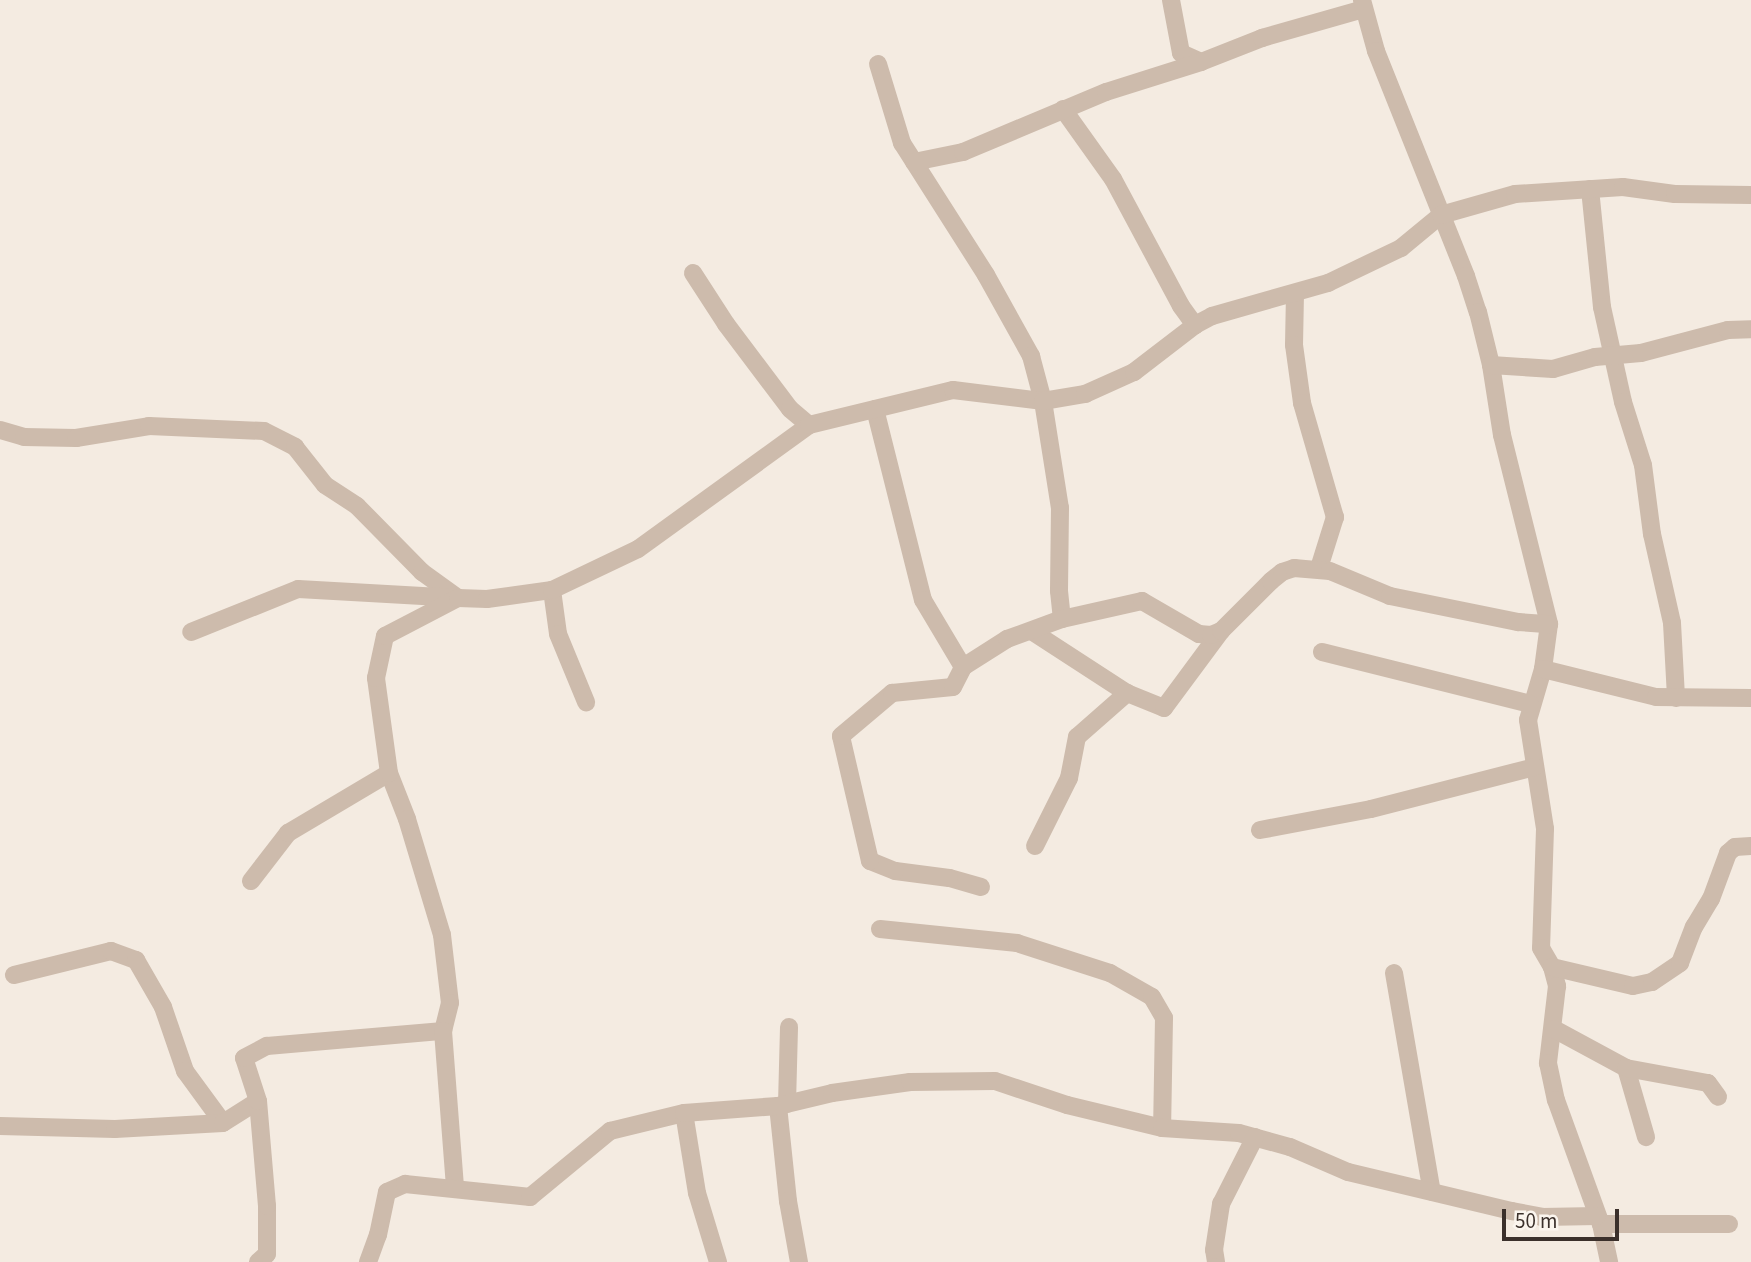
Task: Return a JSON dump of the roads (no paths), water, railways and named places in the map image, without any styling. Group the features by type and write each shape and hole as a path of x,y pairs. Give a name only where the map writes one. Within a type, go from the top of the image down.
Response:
{"street":[{"path":"1171,0 1181,53 1202,62"},
{"path":"914,162 963,152 1106,92 1202,62 1262,38 1363,4 1376,51 1466,276 1491,365 1502,435 1549,624 1543,668 1530,704 1528,720 1545,829 1541,948 1552,967 1557,986 1548,1063 1556,1100 1599,1220 1609,1262"},
{"path":"878,64 902,143 986,275 1031,356 1043,401 1060,508 1059,591 1062,619"},
{"path":"1063,110 1113,179 1181,306 1195,325"},
{"path":"191,632 298,589 487,599 552,590 638,549 809,425 953,390 1043,401 1086,394 1134,372 1195,325 1212,316 1328,283 1401,248 1441,215 1515,194 1623,187 1675,194 1751,194"},
{"path":"1590,189 1602,307 1612,355 1643,465 1652,534 1672,623 1676,698"},
{"path":"693,273 726,324 790,409 809,425"},
{"path":"1295,293 1294,345 1302,403 1335,517 1319,568"},
{"path":"1491,365 1539,370 1612,355 1627,356 1728,330 1751,329"},
{"path":"875,409 923,600 963,667"},
{"path":"0,430 24,438 76,438 149,426 264,431 295,447 325,485 357,506 422,572 458,598"},
{"path":"1033,632 1127,692 1164,708 1221,631 1282,572 1319,568 1390,596 1518,622 1549,624"},
{"path":"552,590 558,634 586,702"},
{"path":"455,1187 443,1031 450,1003 442,935 407,819 389,773 376,678 385,636 458,598"},
{"path":"981,887 949,877 895,870 870,861 841,736 892,693 953,687 963,667 1007,639 1033,632 1062,619 1142,601 1199,634 1211,635 1221,631"},
{"path":"1322,652 1530,704"},
{"path":"1543,668 1656,697 1751,698"},
{"path":"1035,846 1069,778 1077,737 1127,692"},
{"path":"1260,830 1371,809 1535,767"},
{"path":"251,881 288,833 389,773"},
{"path":"1552,967 1633,986 1652,982 1680,962 1694,927 1711,900 1728,853 1735,847 1751,846"},
{"path":"880,929 1017,943 1110,973 1152,997 1164,1018 1162,1128"},
{"path":"14,975 111,951 136,960 163,1007 185,1071 223,1123"},
{"path":"1394,974 1432,1192"},
{"path":"789,1027 783,1105 788,1201 799,1262"},
{"path":"1554,1029 1626,1068 1708,1083 1718,1097"},
{"path":"258,1262 267,1254 267,1242 258,1101 244,1058 267,1046 443,1031"},
{"path":"1626,1068 1646,1137"},
{"path":"368,1262 378,1235 387,1192 405,1184 530,1196 610,1131 684,1113 783,1105 832,1093 909,1082 995,1081 1067,1105 1162,1128 1239,1133 1290,1147 1338,1168 1542,1217 1730,1224"},
{"path":"0,1126 115,1129 223,1123 258,1101"},
{"path":"684,1113 697,1193 718,1262"},
{"path":"1216,1262 1214,1250 1221,1204 1255,1137"}]}
